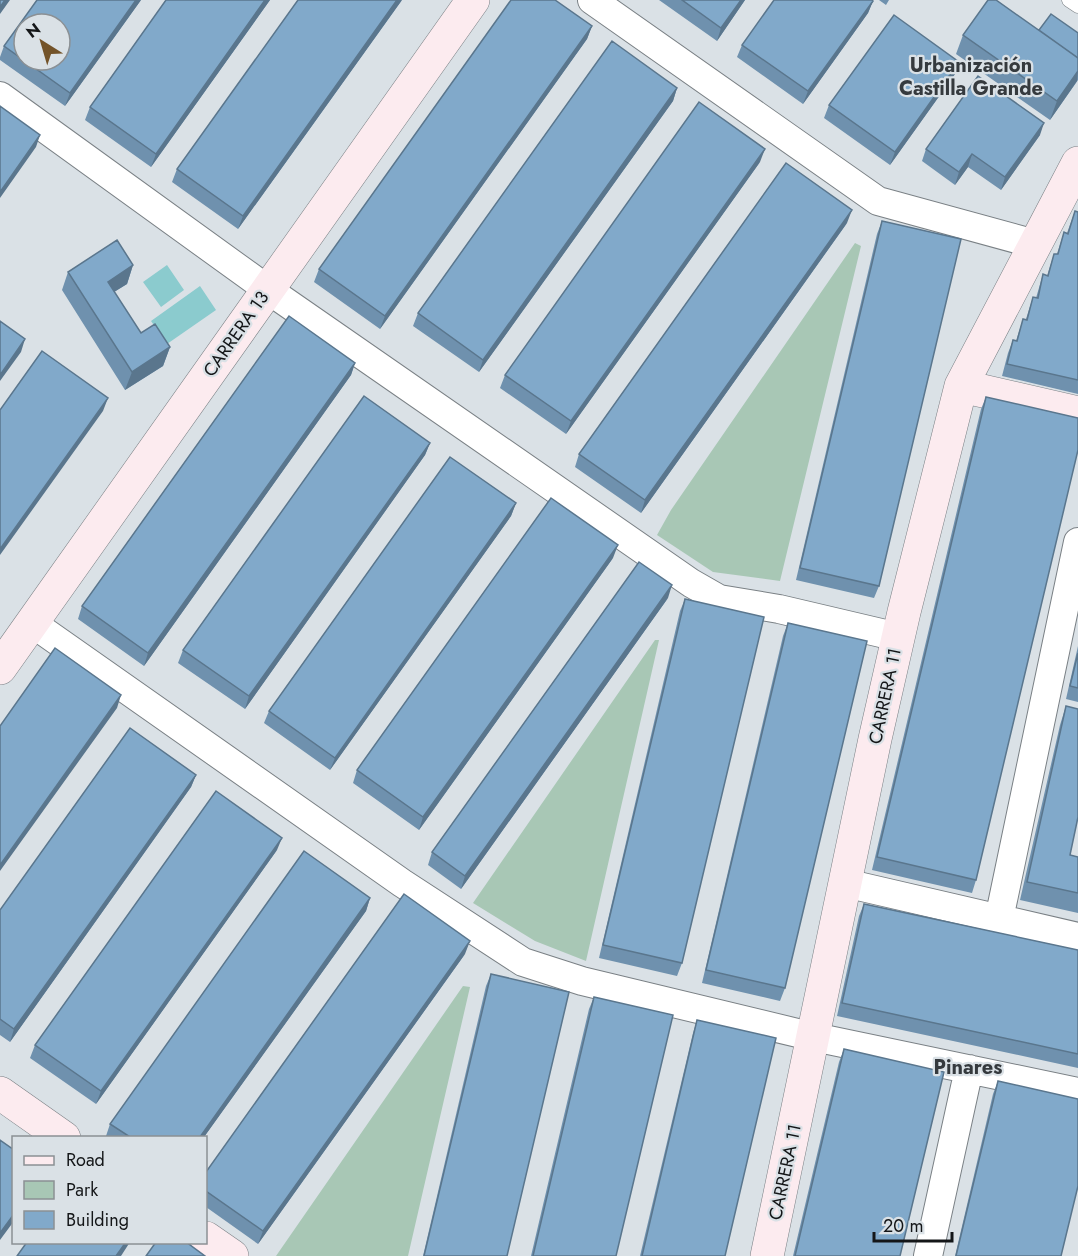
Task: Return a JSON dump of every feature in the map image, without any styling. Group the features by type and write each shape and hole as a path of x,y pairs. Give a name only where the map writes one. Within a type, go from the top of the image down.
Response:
{"street":[{"name":"CARRERA 13","path":"0,668 473,0"},
{"path":"592,0 878,201 1035,244"},
{"path":"0,96 267,289 639,547 719,599 778,609 898,637"},
{"name":"CARRERA 11","path":"767,1256 898,637 961,386 1078,163"},
{"path":"961,386 1078,412"},
{"path":"999,919 1078,542"},
{"path":"32,623 392,876 523,962 582,981 814,1037 1078,1092"},
{"path":"845,883 1078,937"},
{"path":"928,1256 969,1070"},
{"path":"0,1093 63,1136"},
{"path":"207,1239 232,1256"}],"lane":[{"path":"1069,0 1078,6"}],"green space":[{"path":"855,243 861,246 780,581 713,572 657,535 671,510"},
{"path":"655,640 659,640 586,961 535,941 473,903"},
{"path":"463,986 470,987 408,1256 276,1256"}],"water":[{"path":"167,265 184,290 161,307 143,282"},
{"path":"200,286 216,310 167,344 151,321"}],"building":[{"path":"37,0 136,0 70,93 41,72 72,72 72,12 28,12"},
{"path":"166,0 265,0 156,154 90,107"},
{"path":"298,0 397,0 243,216 177,169"},
{"path":"511,0 555,0 592,26 385,316 319,269"},
{"path":"682,0 741,0 721,28"},
{"path":"774,0 873,1 808,91 742,45"},
{"path":"988,0 996,0 1078,58 1078,71 1057,101 963,35"},
{"path":"1051,14 1078,33 1078,58 1039,30"},
{"path":"894,15 959,62 895,152 829,105"},
{"path":"12,35 12,52 4,46"},
{"path":"612,41 677,88 483,360 418,313"},
{"path":"978,76 1044,123 1005,177 972,154 959,172 926,149"},
{"path":"699,102 765,149 571,421 505,375"},
{"path":"0,106 40,135 0,192"},
{"path":"786,163 852,210 645,500 579,454"},
{"path":"1075,211 1078,212 1078,380 1007,364 1013,340 1017,341 1023,319 1027,320 1033,297 1038,298 1043,274 1048,276 1054,254 1058,254 1064,232 1068,234"},
{"path":"882,221 961,239 879,586 800,568"},
{"path":"117,240 133,265 108,282 141,333 155,324 170,347 132,372 68,272"},
{"path":"289,316 355,363 148,653 82,606"},
{"path":"0,321 25,339 0,375"},
{"path":"42,351 108,398 0,549 0,410"},
{"path":"364,396 430,443 249,696 183,650"},
{"path":"986,397 1078,418 1078,450 976,880 877,857"},
{"path":"450,457 516,503 335,758 269,711"},
{"path":"551,498 618,545 423,817 357,770"},
{"path":"639,562 672,585 465,876 432,852"},
{"path":"685,599 764,617 682,963 603,945"},
{"path":"788,623 867,641 785,988 706,970"},
{"path":"55,648 121,695 0,865 0,726"},
{"path":"1078,653 1078,688 1070,686"},
{"path":"1066,706 1078,709 1078,817 1070,855 1078,857 1078,893 1027,882"},
{"path":"130,728 196,775 14,1029 0,1019 0,910"},
{"path":"216,791 282,838 101,1091 35,1045"},
{"path":"304,851 370,898 201,1136 128,1136 110,1124"},
{"path":"404,894 470,941 263,1231 207,1192 207,1171"},
{"path":"864,904 1078,950 1078,1054 842,1003"},
{"path":"491,974 569,992 507,1256 424,1256"},
{"path":"594,997 673,1015 616,1256 533,1256"},
{"path":"697,1020 776,1038 725,1256 642,1256"},
{"path":"844,1049 944,1072 900,1256 795,1256"},
{"path":"998,1081 1078,1099 1078,1186 1061,1256 956,1256"},
{"path":"0,1140 12,1149 12,1217 0,1233"},
{"path":"26,1244 125,1244 116,1256 17,1256"},
{"path":"155,1244 189,1244 205,1256 146,1256"}],"district":[{"name":"Urbanización Castilla Grande","path":"971,76"},
{"name":"Pinares","path":"968,1067"}]}
